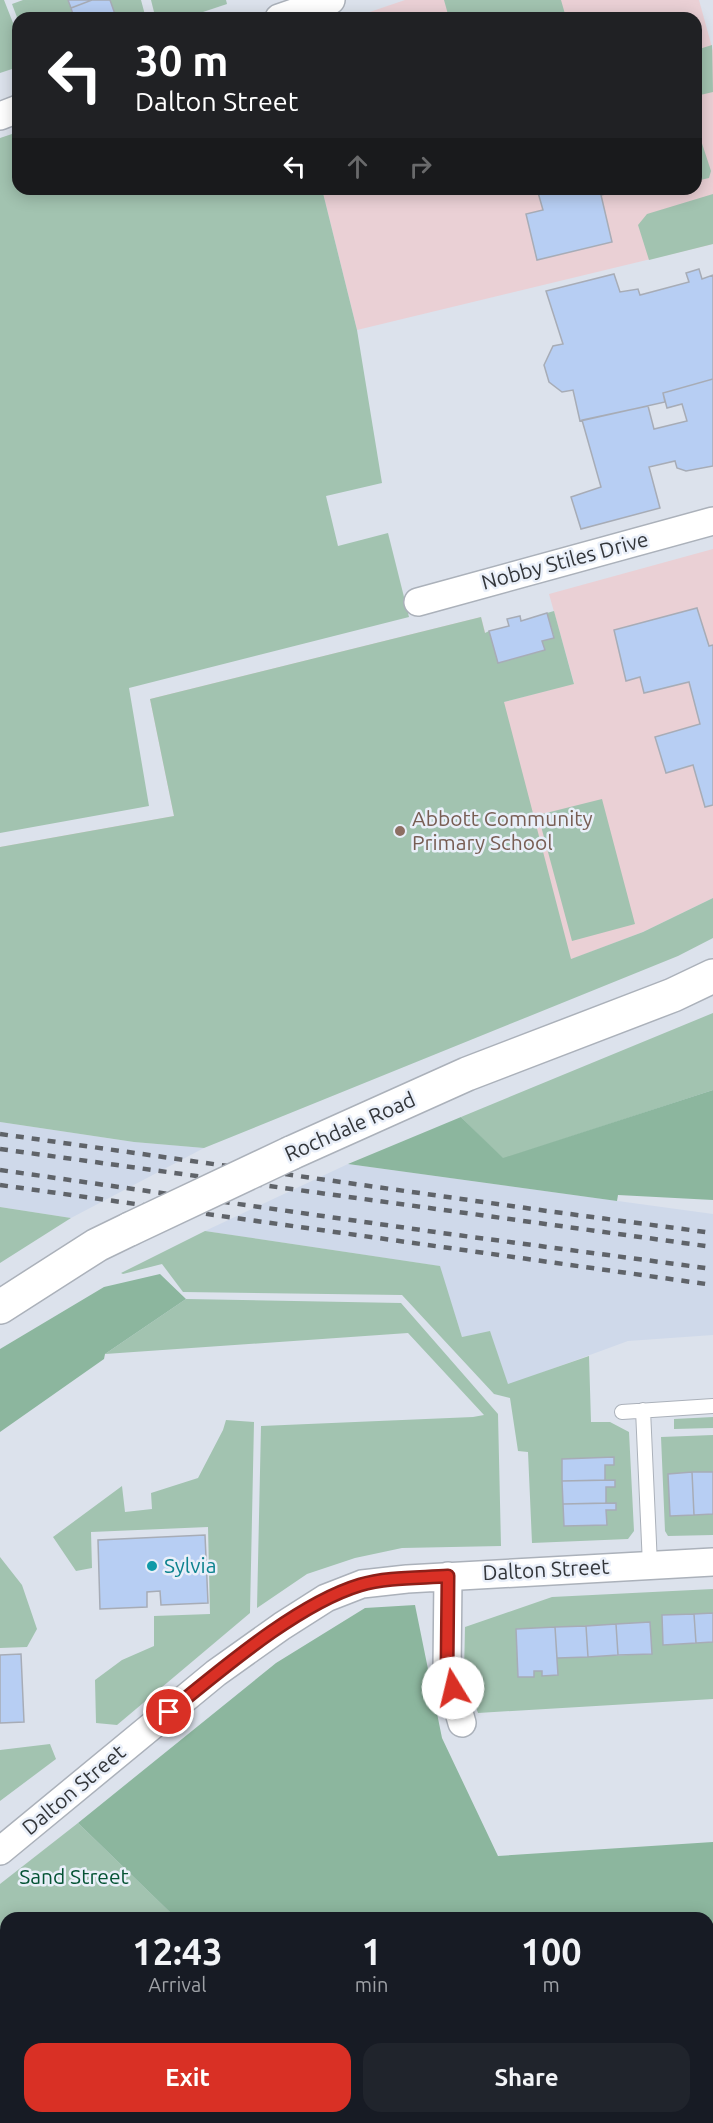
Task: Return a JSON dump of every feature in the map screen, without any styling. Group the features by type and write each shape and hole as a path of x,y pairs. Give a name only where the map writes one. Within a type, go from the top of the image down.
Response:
{"highway":[{"name":"Rochdale Road","path":"0,1307 98,1245 291,1153 467,1074 673,995 713,976"}],"street":[{"path":"296,12 331,0"},
{"name":"Nobby Stiles Drive","path":"418,602 713,520"},
{"name":"Dalton Street","path":"0,1851 216,1674 282,1626 326,1598 362,1584 448,1576 713,1562"},
{"path":"448,1576 447,1670 462,1723"}],"lane":[{"path":"622,1412 713,1406"},
{"path":"643,1410 650,1564"}],"shaded area":[{"path":"405,0 699,0 713,51 713,244 357,330 323,195 702,195 702,12 370,12"},
{"name":"Abbott Community Primary School","path":"713,549 713,898 643,932 572,959 0,1122 0,847 174,816 150,699 481,617 504,702 574,683 549,594"},
{"path":"0,1122 134,1142 204,1148 71,1218 0,1207"},
{"path":"348,1164 713,1214 713,1335 628,1341 508,1385 490,1332 462,1337 439,1266 205,1231"}],"green space":[{"path":"0,0 4,0 12,20 12,69 0,73"},
{"path":"23,0 68,0 72,12 15,12 12,4"},
{"path":"110,0 141,0 144,12 113,12"},
{"path":"151,0 226,0 227,4 203,12 154,12"},
{"path":"444,0 561,0 564,12 447,12"},
{"path":"712,45 713,92 702,95 702,48"},
{"path":"12,134 12,195 323,195 357,330 382,483 326,496 338,546 388,533 409,617 129,688 149,806 0,833 0,138"},
{"path":"702,143 711,171 709,178 702,180"},
{"path":"713,194 713,244 649,260 638,225 647,214"},
{"name":"Abbott Community Primary School","path":"554,611 574,684 504,702 571,959 643,932 713,898 713,938 678,956 204,1148 134,1142 0,1122 0,847 174,816 150,699 481,617 485,633 489,631 498,663 544,650 542,641 554,637 547,613"},
{"path":"602,799 635,924 572,941 538,815"},
{"path":"713,1013 713,1090 503,1159 461,1117"},
{"path":"713,1090 713,1200 618,1195 617,1201 348,1164 461,1117 503,1158"},
{"path":"0,1207 71,1218 0,1263"},
{"path":"205,1231 440,1266 462,1337 490,1331 508,1384 589,1356 591,1422 610,1422 629,1432 634,1531 628,1539 532,1543 528,1452 518,1451 510,1398 494,1394 402,1295 183,1292 162,1264 121,1273","holes":["614,1458 614,1465 605,1465 605,1480 615,1480 615,1487 606,1487 606,1503 615,1503 616,1509 606,1510 607,1525 564,1526 562,1459"]},
{"path":"160,1274 186,1299 105,1354 104,1359 0,1432 0,1349 104,1287"},
{"path":"186,1299 401,1303 498,1414 501,1546 402,1548 355,1558 307,1574 257,1608 261,1426 484,1415 408,1333 105,1354"},
{"path":"713,1417 713,1428 674,1429 674,1419"},
{"path":"226,1420 254,1422 250,1613 117,1725 96,1723 95,1680 122,1660 154,1646 154,1616 210,1614 208,1527 91,1532 92,1568 76,1571 53,1537 122,1486 125,1512 152,1509 151,1493 198,1478"},
{"path":"713,1435 713,1472 668,1474 670,1516 713,1514 713,1535 668,1536 665,1531 661,1437"},
{"path":"0,1557 22,1585 37,1629 27,1647 0,1648"},
{"path":"713,1589 713,1613 662,1616 664,1645 713,1642 713,1699 478,1713 464,1673 465,1627 552,1597","holes":["650,1623 652,1654 557,1658 557,1675 543,1676 542,1671 534,1671 534,1677 518,1677 516,1629"]},
{"path":"415,1605 442,1738 498,1856 713,1842 713,1912 170,1912 78,1823 276,1663 365,1608"},
{"path":"50,1744 56,1759 0,1801 0,1750"},
{"name":"Sand Street","path":"78,1823 170,1912 0,1912 0,1884"}],"building":[{"path":"68,0 92,0 71,8"},
{"path":"92,0 110,0 114,12 72,12 71,8"},
{"path":"539,195 601,195 612,242 537,260 526,214 543,210"},
{"path":"699,269 702,279 713,275 713,379 663,393 665,402 580,421 573,390 562,392 549,382 544,365 553,346 563,344 546,291 614,274 620,292 638,289 640,295 689,282 686,273"},
{"path":"713,379 713,466 686,471 677,468 675,461 649,467 660,508 581,529 571,497 601,487 582,420 648,406 654,429 687,421 682,404 667,408 663,393"},
{"path":"697,608 709,646 713,645 713,805 705,807 693,765 666,773 655,737 700,724 689,682 644,693 640,677 626,681 614,630"},
{"path":"547,613 554,638 542,641 545,650 498,663 489,631 509,626 507,619 520,616 521,621"},
{"path":"614,1457 614,1465 605,1465 605,1480 562,1481 562,1459"},
{"path":"692,1472 713,1472 713,1514 694,1515"},
{"path":"692,1472 694,1515 670,1516 668,1474"},
{"path":"615,1480 615,1487 606,1487 606,1503 563,1504 562,1481"},
{"path":"616,1503 616,1510 606,1510 607,1525 564,1526 563,1504"},
{"name":"Sylvia","path":"205,1535 208,1603 161,1605 160,1591 147,1592 147,1607 100,1609 98,1540"},
{"path":"713,1613 713,1642 696,1643 694,1614"},
{"path":"694,1614 696,1643 663,1645 662,1615"},
{"path":"650,1622 652,1654 618,1655 616,1624"},
{"path":"616,1624 618,1655 588,1657 586,1626"},
{"path":"586,1626 588,1657 557,1658 555,1627"},
{"path":"555,1627 558,1675 542,1676 542,1671 534,1671 534,1677 518,1677 516,1629"},
{"path":"21,1654 24,1722 0,1723 0,1655"}],"railway":[{"path":"0,1134 713,1233"},
{"path":"0,1149 713,1247"},
{"path":"0,1170 713,1269"},
{"path":"0,1185 713,1285"}],"place":[{"name":"Abbott Community Primary School","path":"400,831"},
{"name":"Sylvia","path":"152,1566"}],"route":[{"path":"169,1712 282,1626 326,1598 362,1584 407,1579 448,1576 447,1670 453,1688"}]}
